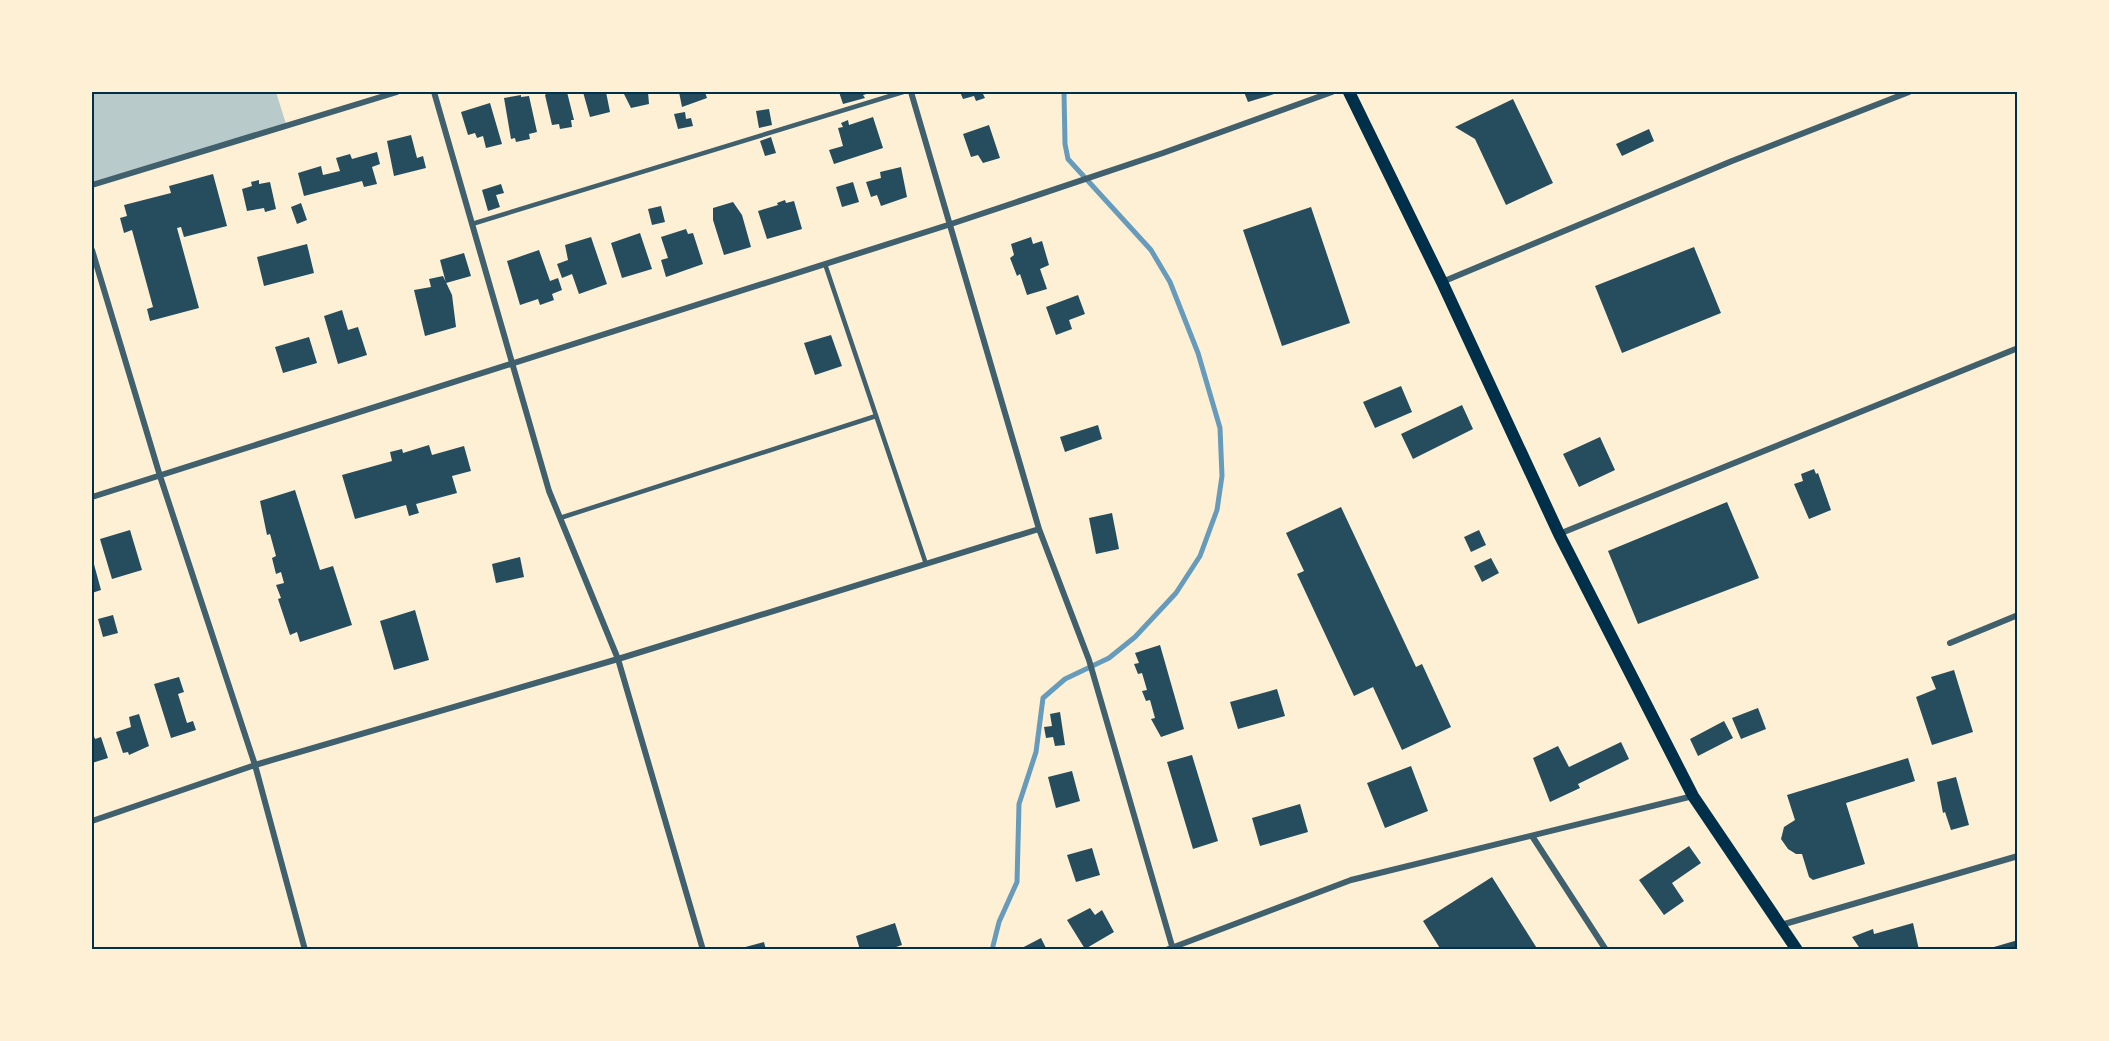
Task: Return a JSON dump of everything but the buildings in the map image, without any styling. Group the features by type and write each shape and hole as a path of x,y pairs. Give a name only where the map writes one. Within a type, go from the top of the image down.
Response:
{"main road":[{"path":"1349,92 1442,282 1558,534 1693,796 1797,950"}],"street":[{"path":"92,185 397,92"},
{"path":"434,92 549,491 618,659 703,950"},
{"path":"911,92 1039,529 1089,660 1169,948 1352,880 1693,796"},
{"path":"92,497 951,224 1163,153 1332,92"},
{"path":"1442,282 1732,160 1909,92"},
{"path":"92,250 160,476 255,765 305,950"},
{"path":"1558,534 2018,348"},
{"path":"92,821 255,765 618,659 1039,529"},
{"path":"1950,643 2018,615"},
{"path":"1532,836 1606,950"},
{"path":"1781,926 2018,856"}],"lane":[{"path":"472,224 903,92"},
{"path":"825,264 926,564"},
{"path":"560,518 876,416"}],"shaded area":[{"path":"92,92 276,92 286,124 92,185"}],"waterway":[{"path":"992,950 999,922 1017,882 1019,804 1036,752 1043,698 1065,679 1109,658 1135,637 1176,593 1200,556 1217,510 1222,476 1220,428 1198,353 1170,282 1151,250 1068,159 1065,144 1064,92"}]}
